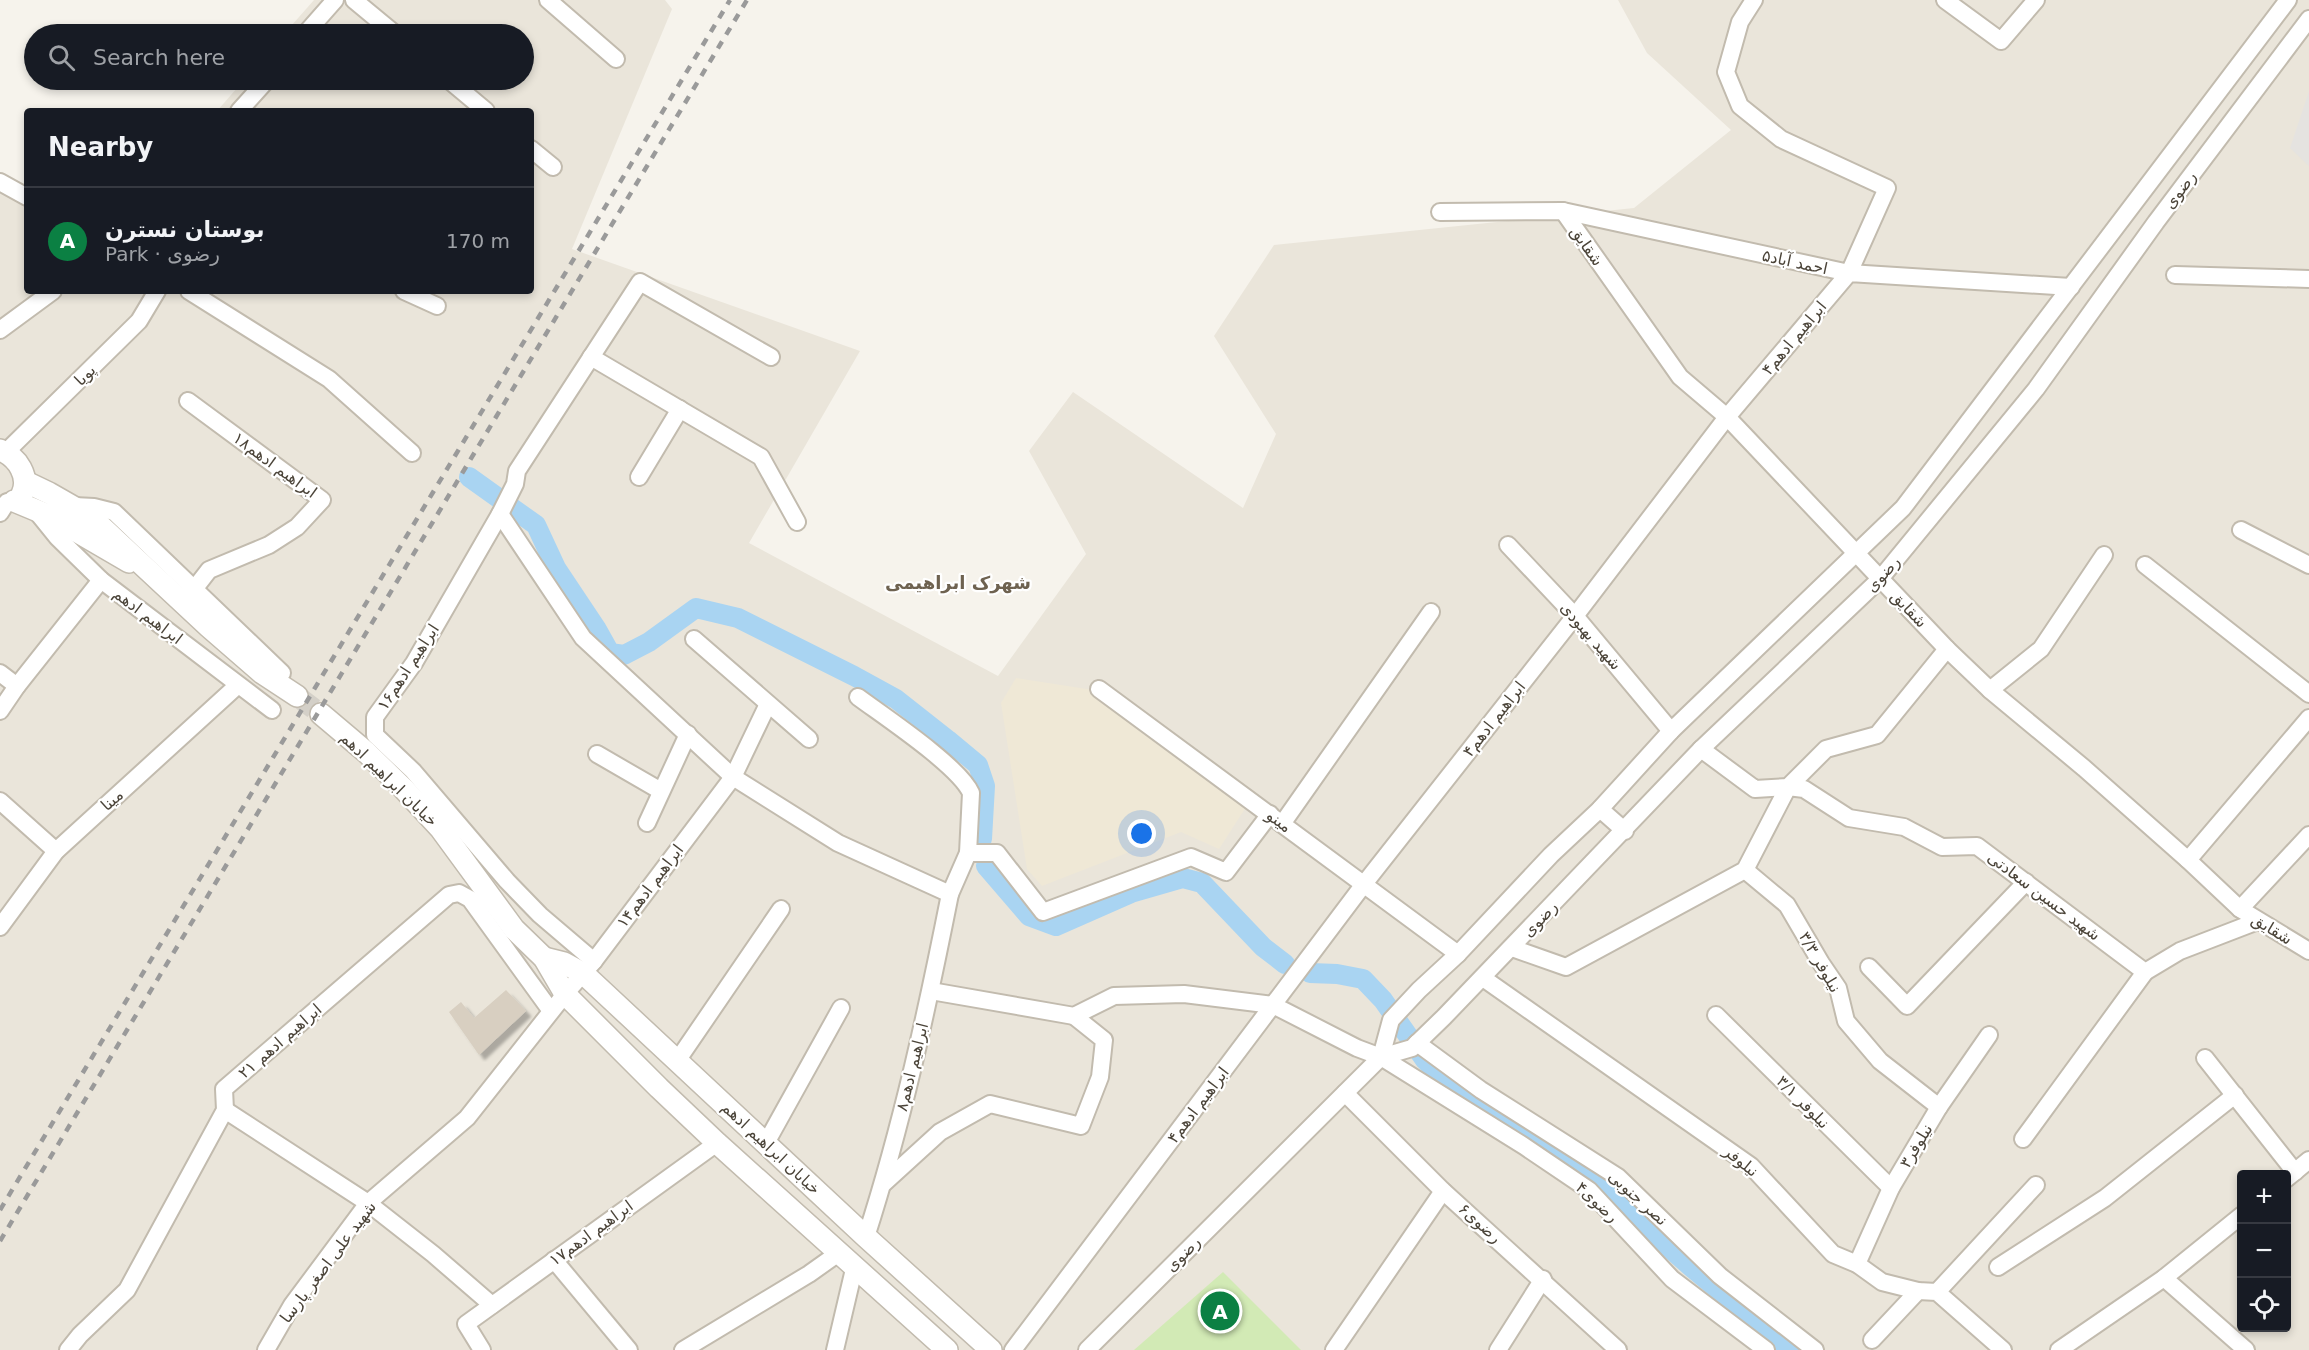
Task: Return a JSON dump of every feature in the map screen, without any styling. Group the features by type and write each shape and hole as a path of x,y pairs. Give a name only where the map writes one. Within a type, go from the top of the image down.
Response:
{"street":[{"path":"314,24 335,0"},
{"path":"354,0 383,24"},
{"path":"548,0 616,60"},
{"name":"احمد آباد۵","path":"1440,212 1563,211 1849,273 1887,188 1781,139 1740,106 1726,72 1740,22 1754,0"},
{"path":"1945,0 2001,41 2036,0"},
{"name":"رضوی","path":"1381,1057 1391,1020 1458,954 1551,855 1600,809 1671,731 1903,508 2288,0"},
{"name":"رضوی","path":"1087,1350 1381,1057 1412,1048 1512,948 1701,749 1880,579 2036,389 2156,222 2309,19"},
{"path":"242,108 258,90"},
{"path":"461,90 482,108"},
{"path":"534,151 553,167"},
{"path":"0,182 24,195"},
{"name":"شقایق","path":"1563,211 1680,377 1727,417 1947,649 1990,690 2084,768 2188,860 2240,909 2309,951"},
{"path":"1849,273 2071,287"},
{"name":"ابراهیم ادهم۴","path":"1013,1350 1364,884 1575,616 1727,417 1849,273"},
{"path":"2175,275 2309,279"},
{"name":"ابراهیم ادهم۱۶","path":"589,968 507,881 413,771 375,735 375,717 414,663 500,514 515,484 517,471 639,282 771,357"},
{"path":"0,330 49,294"},
{"name":"پویا","path":"3,451 139,321 155,294"},
{"path":"194,294 329,379 412,453"},
{"path":"411,294 437,306"},
{"path":"591,357 761,457 797,522"},
{"name":"ابراهیم ادهم۱۸","path":"188,401 322,500 297,527 269,545 209,570 195,588"},
{"path":"639,477 680,409"},
{"path":"3,451 23,469 26,482 23,493 5,504"},
{"path":"26,482 91,517 127,548 146,570 262,673 297,696"},
{"path":"5,504 35,510 50,516 146,570"},
{"path":"74,506 94,507 114,512 282,673"},
{"name":"ابراهیم ادهم","path":"35,510 57,537 101,580 272,710"},
{"path":"500,514 584,638 733,777 838,843 950,894"},
{"path":"2241,530 2309,565"},
{"name":"شهید بهبودی","path":"1508,545 1575,616 1671,731"},
{"path":"1990,690 2041,649 2104,555"},
{"path":"2145,565 2309,694"},
{"path":"0,711 17,686 101,580"},
{"path":"858,697 953,770 967,784 971,793 968,853 998,853 1042,912 1191,857 1226,872 1276,819 1431,612"},
{"path":"694,639 808,739"},
{"path":"1512,948 1566,967 1745,870 1788,787 1826,749 1877,735 1947,649"},
{"path":"0,673 17,686"},
{"name":"مینا","path":"0,927 56,851 238,685"},
{"name":"مینو","path":"1099,689 1458,954"},
{"name":"ابراهیم ادهم۱۴","path":"565,993 589,968 733,777 768,704"},
{"name":"خیابان ابراهیم ادهم","path":"321,714 366,752 432,820 514,929 544,958 565,993 717,1143 947,1350"},
{"path":"2188,860 2309,718"},
{"path":"647,823 688,734"},
{"path":"1701,749 1755,789 1788,787"},
{"path":"597,753 661,791"},
{"name":"شهید حسین سعادتی","path":"1788,787 1804,789 1849,818 1904,827 1942,847 1977,846 2145,972"},
{"path":"0,801 56,851"},
{"path":"1600,809 1625,831"},
{"path":"2240,909 2309,835"},
{"name":"ابراهیم ادهم۸","path":"866,1237 884,1183 931,991 950,894 968,853"},
{"name":"نیلوفر ۳/۳","path":"1745,870 1787,905 1838,988 1846,1021 1880,1061 1939,1107"},
{"path":"1869,967 1907,1006 2026,882"},
{"name":"ابراهیم ادهم ۲۱","path":"68,1350 80,1335 127,1290 225,1110 224,1089 449,895 459,893 470,899 551,1011"},
{"path":"677,1061 781,909"},
{"path":"2023,1139 2145,972 2180,951 2258,921"},
{"name":"خیابان ابراهیم ادهم","path":"544,958 589,968 677,1061 991,1350"},
{"name":"نیلوفر","path":"1483,978 1751,1166 1833,1254 1857,1264 1882,1282 1918,1291 1937,1292"},
{"path":"884,1183 940,1132 990,1104 1081,1126 1100,1077 1104,1040 1074,1016 931,991"},
{"name":"شهید علی اصغر پارسا","path":"266,1350 292,1305 368,1203 467,1118 565,993"},
{"path":"1074,1016 1114,996 1184,994 1273,1005"},
{"name":"رضوی۴","path":"1273,1005 1357,1048 1381,1057 1524,1146 1589,1190 1672,1279 1766,1350"},
{"path":"766,1143 841,1008"},
{"name":"نیلوفر ۳/۱","path":"1716,1015 1891,1188"},
{"name":"نیلوفر۳","path":"1857,1264 1891,1188 1939,1107 1989,1035"},
{"name":"نصر جنوبی","path":"1417,1043 1481,1090 1618,1177 1720,1276 1815,1350"},
{"path":"2205,1058 2235,1095 2288,1170"},
{"name":"رضوی۶","path":"1345,1093 1443,1191 1618,1350"},
{"path":"1998,1267 2105,1197 2235,1095"},
{"path":"225,1110 368,1203 433,1254 492,1305"},
{"name":"ابراهیم ادهم۱۷","path":"482,1350 466,1324 717,1143"},
{"path":"2291,1175 2309,1161"},
{"path":"1997,1345 1937,1292 2036,1185"},
{"path":"1334,1350 1443,1191"},
{"path":"2059,1350 2164,1278 2237,1218"},
{"path":"683,1350 809,1274 847,1259 835,1350"},
{"path":"554,1260 629,1350"},
{"path":"2164,1278 2246,1350"},
{"path":"1498,1350 1543,1280"},
{"path":"1872,1340 1918,1291"}],"shaded area":[{"path":"314,0 665,0 672,9 572,249 860,351 749,543 998,676 1086,554 1029,451 1073,392 1243,508 1276,434 1214,336 1274,245 1634,208 1731,130 1647,53 1618,0 2309,0 2309,1350 0,1350 0,180 24,194 24,294 534,294 534,108 220,108 235,90 534,90 534,24 293,24"},
{"path":"2309,91 2309,166 2290,148"},
{"path":"1016,678 1093,690 1248,804 1219,849 1181,832 1042,886 1027,869 1001,703"}],"green space":[{"path":"1223,1272 1301,1350 1134,1350"}],"building":[{"path":"506,990 526,1011 479,1055 449,1012 461,1002 474,1018"}],"waterway":[{"path":"469,477 536,525 556,568 610,653 624,655 649,642 696,608 738,618 896,699 978,765 985,786 982,839"},
{"path":"986,866 1029,916 1056,926 1131,893 1183,878 1202,883 1263,947 1285,964"},
{"path":"1310,973 1337,974 1363,979 1383,1000 1425,1060 1460,1095 1598,1185 1791,1350"}],"tunnel":[{"path":"297,696 321,714"}],"railway":[{"path":"0,1210 730,0"},
{"path":"0,1241 747,0"}],"place":[{"name":"بوستان نسترن","path":"1220,1311"}],"district":[{"name":"شهرک ابراهیمی","path":"958,582"}]}
